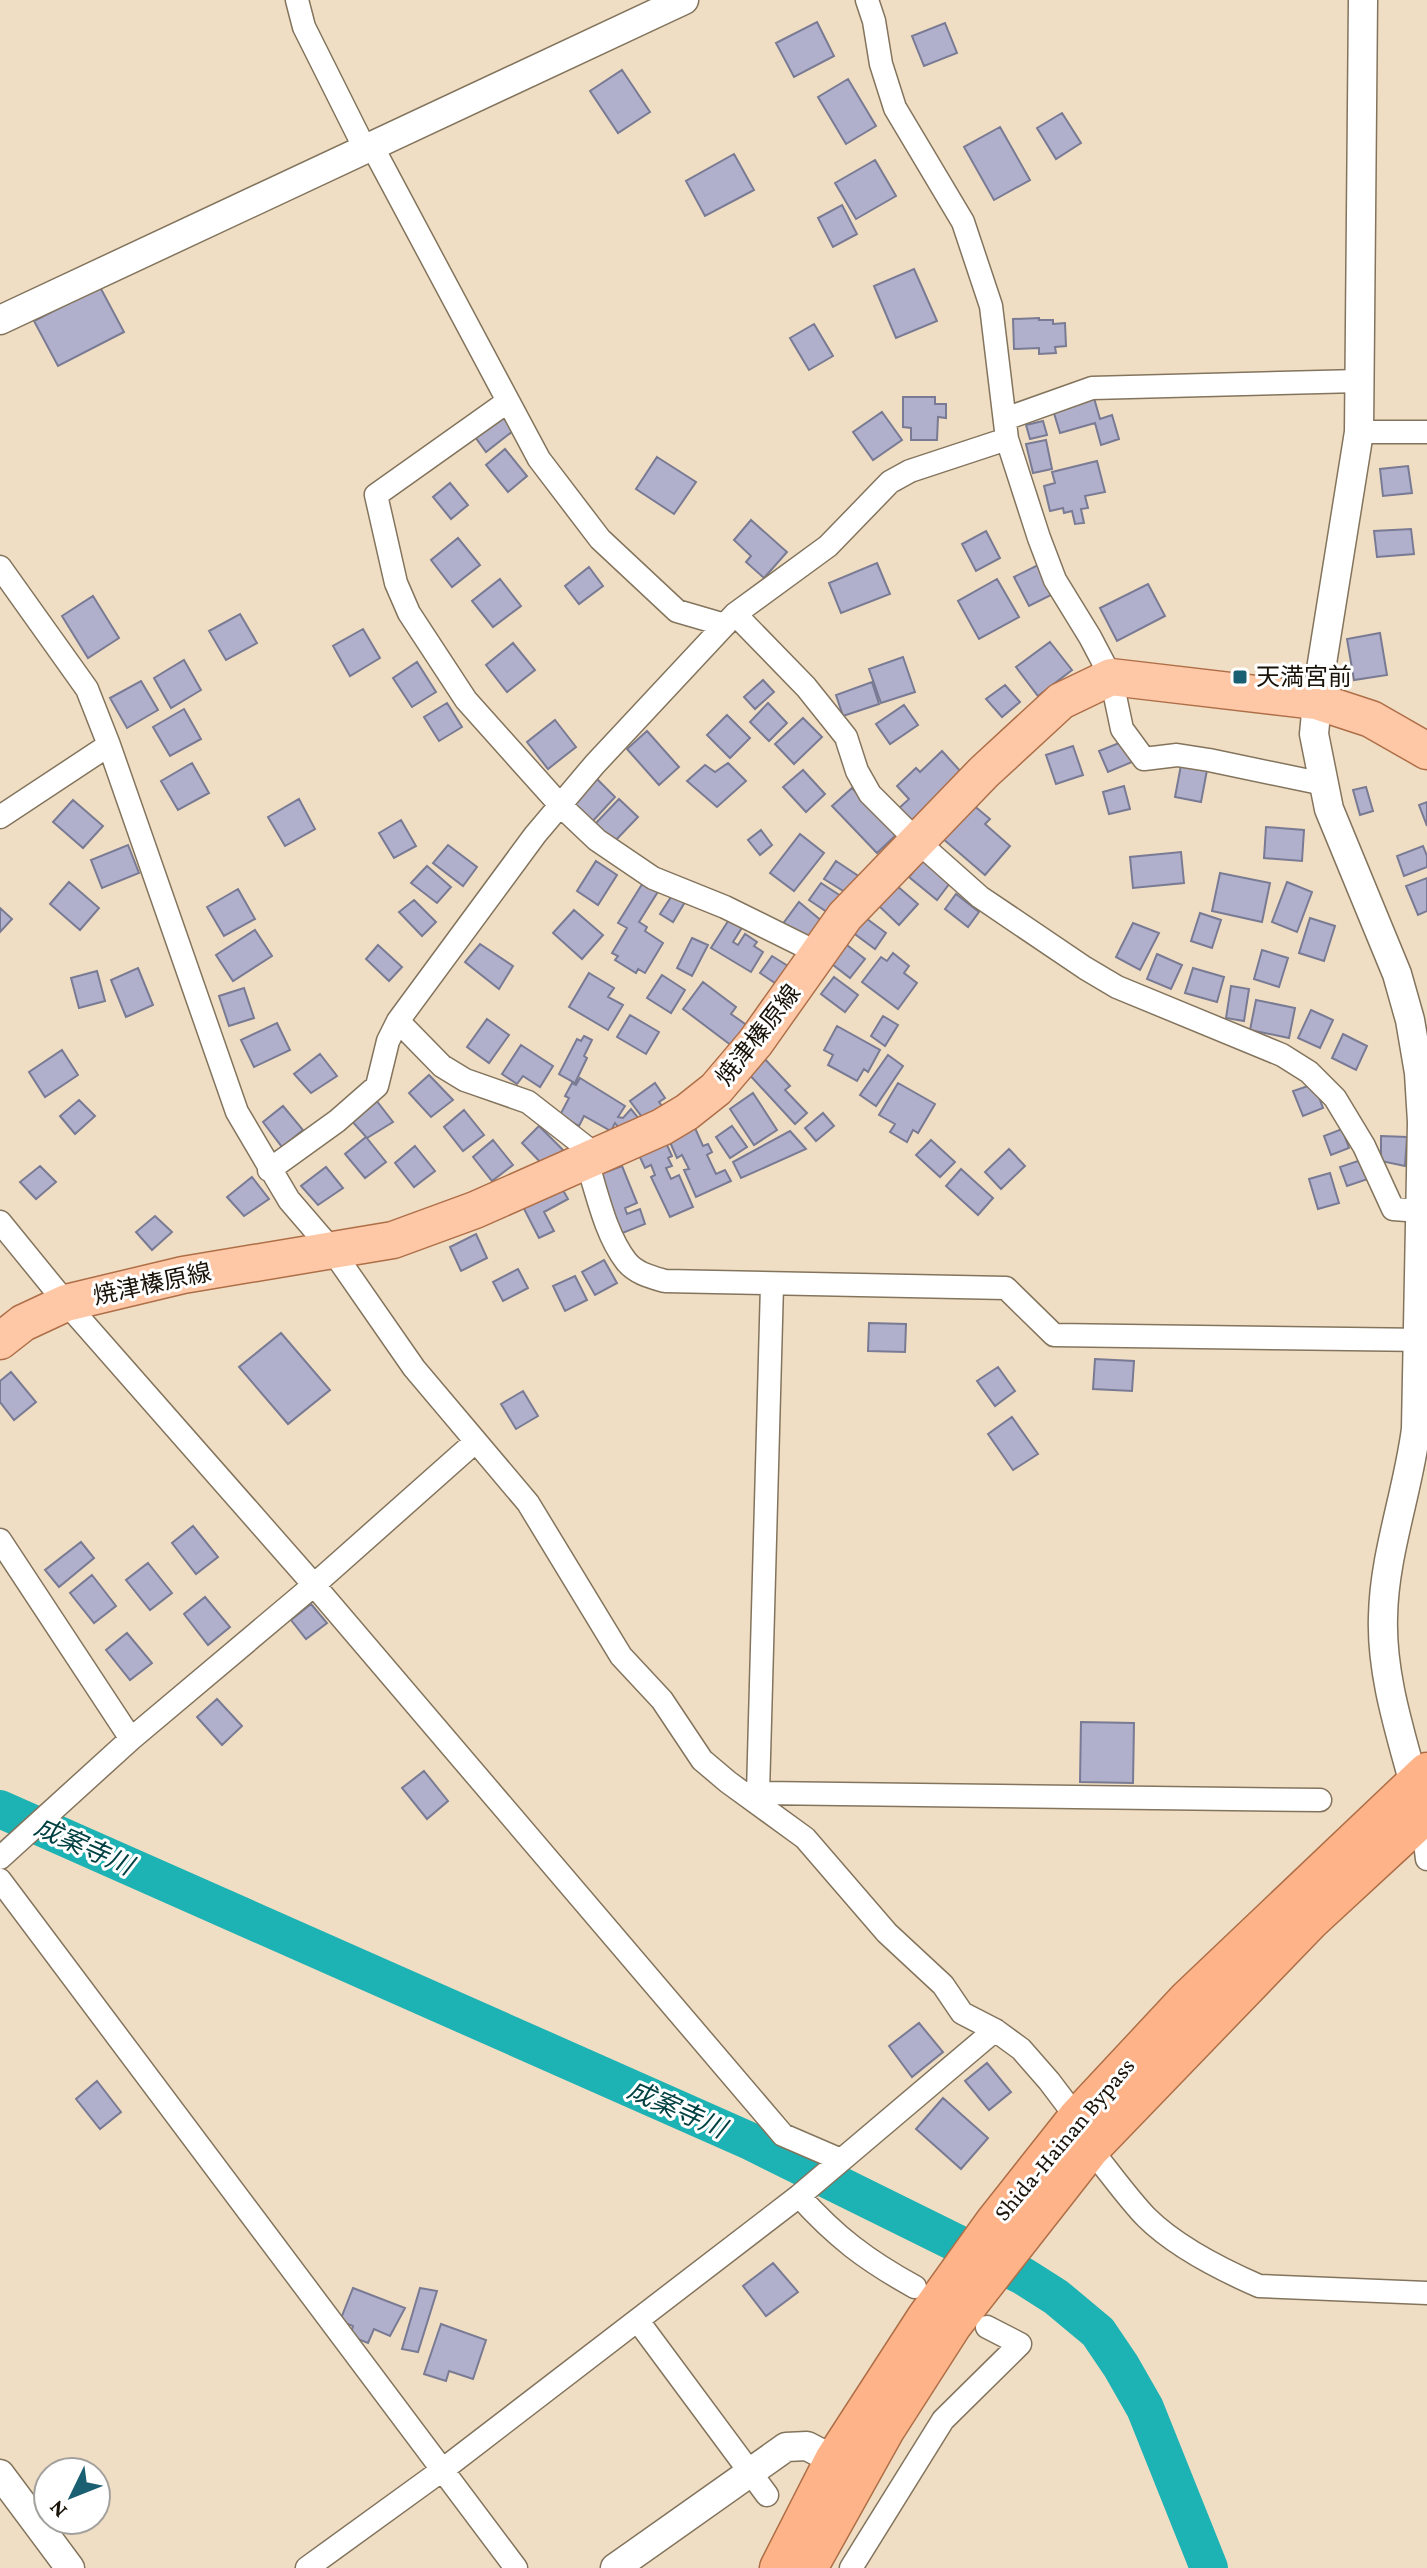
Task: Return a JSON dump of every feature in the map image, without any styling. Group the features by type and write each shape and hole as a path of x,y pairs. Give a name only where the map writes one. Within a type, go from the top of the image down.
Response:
{"highway":[{"name":"Shida-Hainan Bypass","path":"779,2568 834,2460 1008,2228 1084,2134 1310,1921 1422,1797"},
{"name":"Shida-Hainan Bypass","path":"809,2568 885,2430 953,2324 967,2283"}],"main road":[{"path":"1111,677 1316,701 1371,719 1427,751"},
{"name":"焼津榛原線","path":"0,1341 23,1323 66,1303 183,1275 393,1240 475,1210 662,1127 716,1089 755,1043 845,916 984,772 1061,701 1111,677"}],"street":[{"path":"297,0 304,27 539,459 600,539 677,611 730,619 806,687 846,737 857,771 870,794 980,897 1117,987 1282,1055 1309,1072 1335,1098 1364,1146 1393,1209 1421,1211"},
{"path":"867,0 881,64 895,108 963,222 991,306 1006,429 1055,580 1111,677 1122,729 1144,759 1177,755 1324,784"},
{"path":"1363,0 1359,432 1316,701 1314,734 1329,809 1397,974 1410,1020 1421,1097 1423,1338 1411,1468 1388,1567 1383,1652 1392,1698 1422,1797 1427,1859"},
{"path":"0,320 677,2"},
{"path":"269,1170 337,1121 377,1086 388,1041 398,1021 560,805 730,619 828,546 890,482 1092,388 1359,381"},
{"path":"507,402 376,495 396,583 409,613 466,700 560,805 597,840 653,878 725,907 820,954"},
{"path":"1359,432 1427,432"},
{"path":"0,567 87,689 237,1112 269,1170 289,1200 332,1250 414,1368 528,1503 621,1656 662,1700 702,1760 728,1782 758,1798 805,1838 887,1933 943,1985 962,2013 995,2030 1021,2049 1049,2081 1146,2217 1162,2230 1259,2286 1427,2293"},
{"path":"0,817 109,745"},
{"path":"398,1021 442,1066 465,1080 528,1102 578,1138 591,1157 612,1235 627,1263 645,1276 665,1281 772,1285 1006,1288 1054,1335 1423,1338"},
{"path":"0,1222 66,1303 314,1585 783,2135 841,2160"},
{"path":"758,1798 772,1285"},
{"path":"0,1858 131,1739 314,1585 475,1442"},
{"path":"0,1540 131,1739"},
{"path":"758,1798 1320,1800"},
{"path":"0,1880 516,2568"},
{"path":"307,2568 443,2469 799,2196 995,2030"},
{"path":"799,2196 827,2228 854,2251 915,2287"},
{"path":"638,2321 767,2495"},
{"path":"851,2568 943,2420 1020,2344 987,2327"},
{"path":"615,2568 786,2447 807,2446 834,2460"},
{"path":"0,2474 70,2568"}],"building":[{"path":"817,22 834,56 794,77 776,43"},
{"path":"945,23 957,53 924,66 912,36"},
{"path":"622,70 650,112 618,133 590,91"},
{"path":"848,79 876,126 846,144 818,97"},
{"path":"1062,113 1081,143 1056,159 1037,128"},
{"path":"1000,127 1030,180 994,200 964,147"},
{"path":"734,154 754,190 705,216 686,181"},
{"path":"875,160 896,196 856,219 835,183"},
{"path":"842,205 857,234 833,247 818,218"},
{"path":"914,269 937,321 896,338 874,286"},
{"path":"100,287 124,332 58,366 34,321"},
{"path":"1013,319 1053,320 1053,324 1065,323 1066,346 1055,347 1056,353 1039,354 1039,348 1014,349"},
{"path":"814,324 833,356 809,370 790,338"},
{"path":"903,397 935,397 935,404 946,404 946,418 938,417 937,440 911,440 911,428 903,427"},
{"path":"1094,398 1100,419 1112,415 1119,439 1101,445 1095,423 1060,433 1053,410"},
{"path":"882,412 902,440 873,460 853,432"},
{"path":"501,414 513,431 486,452 473,434"},
{"path":"1043,421 1047,435 1030,439 1026,425"},
{"path":"1046,440 1052,469 1033,473 1026,444"},
{"path":"505,449 527,476 508,492 486,465"},
{"path":"657,457 696,482 674,514 636,489"},
{"path":"1097,461 1105,492 1085,496 1088,508 1081,509 1084,523 1075,524 1072,511 1064,513 1063,508 1050,511 1044,486 1055,483 1052,472"},
{"path":"1408,466 1412,493 1383,496 1380,469"},
{"path":"450,483 468,505 451,519 433,497"},
{"path":"751,520 787,552 764,578 746,562 751,556 734,540"},
{"path":"1411,529 1414,554 1377,557 1374,531"},
{"path":"986,531 1000,558 976,571 962,544"},
{"path":"458,538 480,565 452,587 431,560"},
{"path":"877,563 890,594 841,613 829,583"},
{"path":"1038,565 1053,594 1029,606 1014,577"},
{"path":"589,567 603,586 579,604 565,586"},
{"path":"500,579 521,606 493,627 472,601"},
{"path":"997,579 1019,617 979,639 958,601"},
{"path":"1148,584 1165,616 1117,641 1100,608"},
{"path":"93,596 119,638 88,658 62,616"},
{"path":"240,614 257,643 226,660 209,631"},
{"path":"363,629 380,658 350,676 333,646"},
{"path":"1380,633 1387,675 1354,680 1347,639"},
{"path":"1050,642 1072,670 1038,696 1016,667"},
{"path":"513,643 535,670 507,692 486,665"},
{"path":"903,657 915,692 881,703 869,669"},
{"path":"184,660 201,690 171,708 154,678"},
{"path":"417,662 436,692 412,707 393,678"},
{"path":"763,680 774,692 755,709 744,697"},
{"path":"141,681 158,710 127,728 110,698"},
{"path":"872,682 879,704 843,716 836,695"},
{"path":"1005,685 1020,702 1002,717 986,699"},
{"path":"447,703 462,727 439,741 424,717"},
{"path":"768,703 787,723 769,741 750,722"},
{"path":"904,705 918,725 890,744 876,724"},
{"path":"184,709 201,739 170,756 153,727"},
{"path":"727,715 750,738 730,758 707,735"},
{"path":"803,718 822,737 794,764 775,744"},
{"path":"555,720 576,747 548,769 527,742"},
{"path":"647,731 679,767 659,785 627,749"},
{"path":"1124,741 1132,762 1108,772 1099,751"},
{"path":"1073,746 1083,775 1056,784 1046,755"},
{"path":"942,751 963,774 914,829 897,810 909,799 897,786 916,768 920,772"},
{"path":"192,763 209,793 178,810 161,781"},
{"path":"728,763 746,781 717,807 687,781 705,765 715,772"},
{"path":"1181,765 1207,770 1201,802 1175,797"},
{"path":"803,770 825,794 806,812 783,787"},
{"path":"597,779 615,797 591,823 572,805"},
{"path":"1124,786 1130,809 1109,814 1103,792"},
{"path":"1366,787 1373,811 1360,815 1353,790"},
{"path":"852,788 896,835 877,853 832,806"},
{"path":"299,799 315,829 285,846 268,817"},
{"path":"619,799 638,817 613,843 594,825"},
{"path":"73,800 103,826 83,848 53,822"},
{"path":"1427,802 1427,826 1419,805"},
{"path":"972,804 990,819 985,824 1010,846 985,875 942,838"},
{"path":"401,820 416,846 394,858 379,833"},
{"path":"1266,827 1304,830 1302,861 1264,858"},
{"path":"761,830 772,845 760,855 748,840"},
{"path":"800,834 824,853 794,891 770,873"},
{"path":"128,845 139,873 102,888 91,860"},
{"path":"448,845 477,867 463,886 433,863"},
{"path":"1423,846 1427,867 1404,876 1397,856"},
{"path":"1181,852 1184,883 1133,888 1130,857"},
{"path":"923,860 950,883 937,900 909,877"},
{"path":"596,861 617,875 598,905 577,891"},
{"path":"836,861 860,877 848,894 824,879"},
{"path":"427,866 451,887 437,903 411,883"},
{"path":"1220,873 1270,883 1262,922 1212,911"},
{"path":"1427,878 1427,911 1418,915 1406,886"},
{"path":"644,881 659,890 639,922 647,927 645,931 663,943 645,973 638,969 636,973 615,960 618,956 612,953 627,928 618,923"},
{"path":"69,882 99,908 80,930 50,904"},
{"path":"1287,882 1312,892 1297,932 1272,922"},
{"path":"821,883 844,898 833,916 809,900"},
{"path":"896,885 918,904 899,925 878,905"},
{"path":"238,889 255,919 224,936 207,907"},
{"path":"673,894 685,902 673,922 660,914"},
{"path":"956,894 979,912 968,927 945,909"},
{"path":"414,900 436,922 422,936 399,912"},
{"path":"799,902 823,922 813,941 782,925"},
{"path":"0,908 12,919 0,932"},
{"path":"574,910 603,935 582,959 553,933"},
{"path":"859,913 886,933 875,949 848,929"},
{"path":"1200,913 1221,920 1212,948 1191,941"},
{"path":"730,918 743,926 733,942 738,945 745,934 757,942 754,946 763,952 751,972 711,948"},
{"path":"1310,918 1335,926 1324,961 1299,953"},
{"path":"1133,923 1159,933 1140,970 1116,957"},
{"path":"255,930 272,956 233,981 216,955"},
{"path":"692,938 708,945 692,976 677,968"},
{"path":"843,942 865,959 850,978 828,961"},
{"path":"480,944 513,966 499,989 465,962"},
{"path":"378,945 402,967 389,981 366,959"},
{"path":"1262,950 1288,958 1279,987 1254,979"},
{"path":"893,953 909,966 904,973 917,983 898,1009 862,982 881,957 887,961"},
{"path":"1157,954 1182,965 1171,989 1147,979"},
{"path":"772,956 796,971 784,989 760,973"},
{"path":"138,968 153,1005 126,1017 111,980"},
{"path":"1193,968 1224,977 1217,1002 1185,993"},
{"path":"97,971 105,1001 79,1008 71,978"},
{"path":"589,973 614,988 608,997 623,1005 608,1030 569,1007"},
{"path":"662,975 685,990 671,1013 647,998"},
{"path":"834,977 858,995 845,1012 821,994"},
{"path":"703,982 736,1007 731,1014 748,1026 736,1049 683,1009"},
{"path":"1231,986 1249,989 1244,1021 1226,1018"},
{"path":"244,988 254,1018 229,1026 219,996"},
{"path":"1256,1000 1295,1008 1289,1038 1250,1030"},
{"path":"1311,1010 1333,1020 1320,1048 1298,1038"},
{"path":"630,1015 659,1032 646,1054 617,1037"},
{"path":"883,1016 898,1025 885,1046 871,1036"},
{"path":"487,1019 509,1035 489,1063 467,1047"},
{"path":"277,1023 290,1050 254,1067 241,1040"},
{"path":"837,1026 880,1050 868,1072 864,1069 857,1081 828,1065 833,1055 824,1050"},
{"path":"1343,1034 1367,1046 1356,1070 1332,1058"},
{"path":"584,1036 592,1040 575,1083 559,1074 577,1039 581,1041"},
{"path":"521,1045 553,1066 540,1087 523,1076 517,1084 502,1074"},
{"path":"62,1050 78,1075 45,1097 29,1072"},
{"path":"320,1054 337,1076 311,1093 294,1074"},
{"path":"888,1055 903,1066 876,1106 860,1095"},
{"path":"762,1056 790,1086 785,1090 807,1113 795,1124 746,1071"},
{"path":"429,1075 453,1100 431,1117 409,1093"},
{"path":"580,1078 625,1106 618,1117 623,1118 631,1109 640,1120 623,1133 615,1123 611,1131 584,1116 579,1126 560,1115 569,1098 565,1096 572,1083 576,1085"},
{"path":"655,1083 665,1098 659,1102 663,1107 645,1121 630,1101"},
{"path":"898,1083 935,1104 918,1133 913,1130 907,1142 890,1132 895,1124 879,1115"},
{"path":"1314,1084 1323,1108 1303,1116 1293,1091"},
{"path":"753,1093 777,1130 754,1145 730,1109"},
{"path":"79,1100 95,1116 75,1134 60,1116"},
{"path":"376,1100 393,1122 367,1138 350,1119"},
{"path":"283,1106 303,1130 282,1147 263,1122"},
{"path":"464,1110 484,1135 463,1151 444,1127"},
{"path":"823,1113 834,1126 816,1141 805,1128"},
{"path":"539,1126 563,1150 545,1167 522,1143"},
{"path":"732,1126 747,1147 730,1158 716,1137"},
{"path":"695,1128 703,1146 708,1144 712,1152 707,1155 716,1174 725,1170 731,1181 696,1197 684,1170 689,1169 682,1155 677,1158 669,1140"},
{"path":"1342,1129 1349,1148 1331,1155 1324,1136"},
{"path":"790,1131 806,1149 741,1178 733,1162"},
{"path":"663,1136 672,1156 668,1158 672,1166 666,1168 671,1179 679,1175 693,1207 670,1217 651,1177 655,1175 651,1165 645,1168 636,1149"},
{"path":"1381,1136 1407,1137 1405,1166 1381,1161"},
{"path":"366,1137 386,1162 365,1178 345,1154"},
{"path":"493,1140 513,1165 492,1181 473,1157"},
{"path":"931,1140 955,1162 940,1177 916,1155"},
{"path":"415,1146 435,1171 414,1187 395,1163"},
{"path":"1009,1149 1025,1166 1001,1189 985,1172"},
{"path":"1361,1160 1368,1179 1347,1186 1340,1167"},
{"path":"40,1166 56,1182 36,1199 20,1182"},
{"path":"622,1166 637,1203 625,1208 627,1214 640,1209 645,1224 620,1234 598,1175"},
{"path":"326,1167 343,1188 318,1205 301,1186"},
{"path":"961,1169 993,1198 978,1215 946,1186"},
{"path":"1330,1173 1339,1203 1318,1209 1309,1179"},
{"path":"252,1177 269,1199 244,1216 227,1197"},
{"path":"559,1183 568,1199 544,1212 554,1231 539,1238 521,1203"},
{"path":"155,1216 172,1232 152,1250 136,1232"},
{"path":"476,1234 487,1258 461,1271 450,1247"},
{"path":"604,1260 617,1283 595,1295 582,1272"},
{"path":"518,1269 528,1288 503,1301 493,1282"},
{"path":"575,1276 587,1300 565,1311 553,1286"},
{"path":"869,1323 906,1324 905,1352 868,1351"},
{"path":"281,1333 330,1390 288,1424 239,1367"},
{"path":"1095,1359 1134,1361 1132,1391 1093,1389"},
{"path":"998,1367 1015,1391 995,1406 977,1381"},
{"path":"11,1372 36,1402 14,1420 0,1402 0,1381"},
{"path":"523,1391 538,1416 516,1429 501,1404"},
{"path":"1012,1417 1038,1454 1013,1470 988,1434"},
{"path":"193,1526 218,1557 196,1574 172,1543"},
{"path":"81,1542 94,1558 59,1587 45,1570"},
{"path":"148,1563 172,1593 150,1610 126,1580"},
{"path":"92,1575 116,1606 94,1623 70,1593"},
{"path":"205,1597 230,1627 208,1645 184,1614"},
{"path":"311,1604 327,1623 306,1639 291,1620"},
{"path":"127,1633 152,1663 130,1680 106,1650"},
{"path":"217,1699 242,1726 222,1745 197,1717"},
{"path":"1081,1722 1134,1723 1133,1783 1080,1782"},
{"path":"424,1771 448,1801 427,1819 402,1788"},
{"path":"919,2023 943,2052 912,2077 889,2046"},
{"path":"987,2063 1011,2092 989,2110 965,2081"},
{"path":"97,2081 121,2112 100,2129 76,2099"},
{"path":"943,2098 988,2138 961,2169 916,2129"},
{"path":"773,2263 798,2292 766,2316 743,2286"},
{"path":"353,2288 405,2308 390,2336 374,2329 368,2343 350,2336 353,2326 340,2321"},
{"path":"420,2288 437,2291 418,2352 402,2349"},
{"path":"441,2324 486,2340 473,2379 449,2371 446,2381 424,2374"}],"waterway":[{"name":"成案寺川","path":"0,1809 752,2142 1023,2276 1056,2297 1098,2332 1121,2366 1145,2408 1209,2568"}],"place":[{"name":"天満宮前","path":"1240,677"}]}
